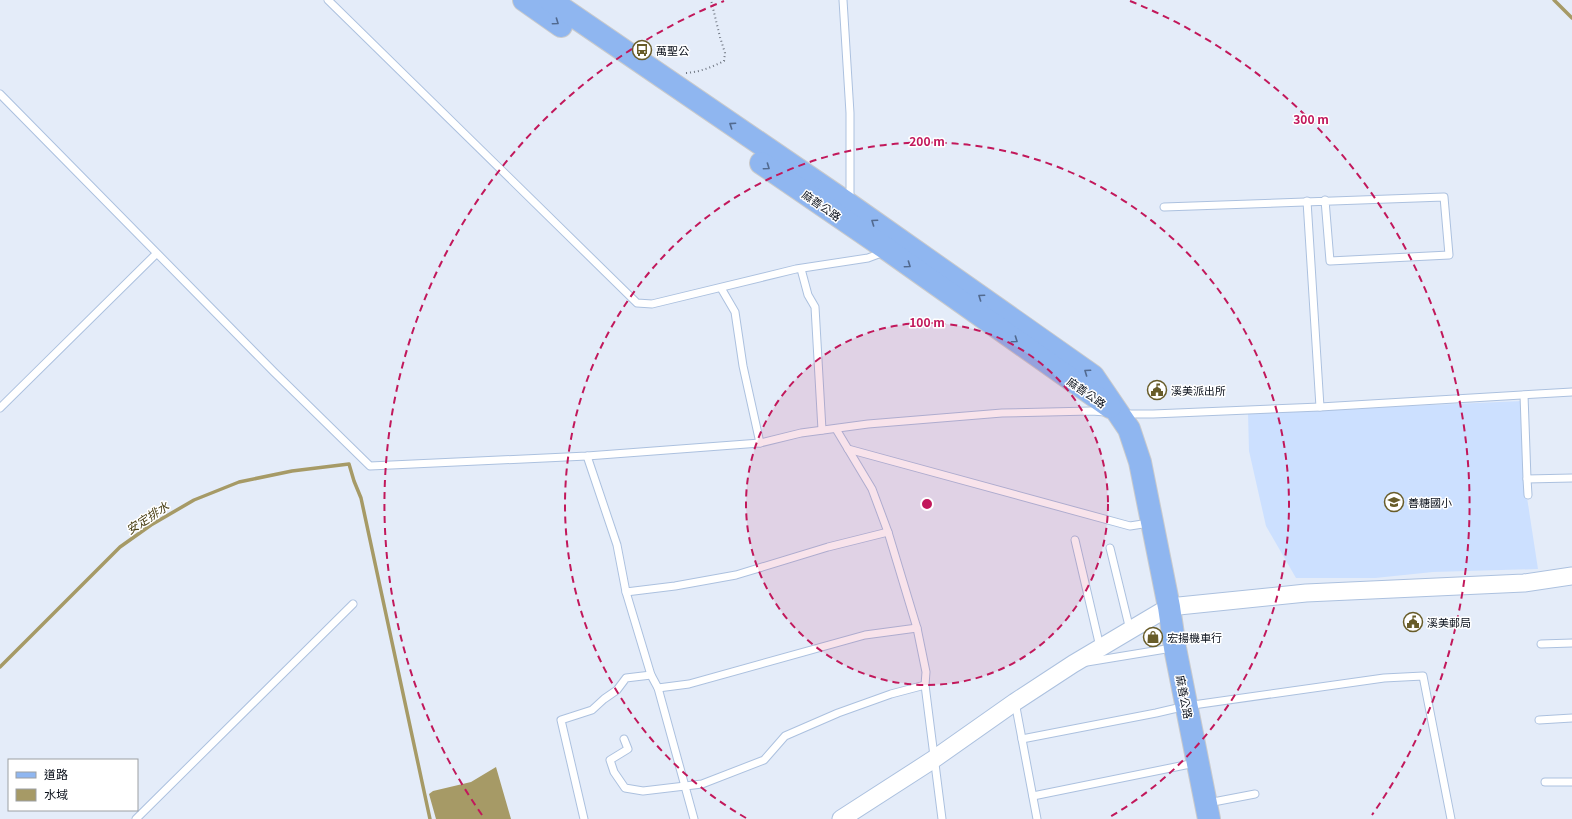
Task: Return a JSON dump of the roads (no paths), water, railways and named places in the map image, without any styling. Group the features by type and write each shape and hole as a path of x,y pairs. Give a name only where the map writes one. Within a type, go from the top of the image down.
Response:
{"main road":[{"name":"麻善公路","path":"524,0 1094,376 1129,429 1137,450 1169,606 1175,648 1207,811"},
{"name":"麻善公路","path":"550,0 850,205 892,244"}],"street":[{"path":"841,819 934,759 1015,702 1073,664 1169,606 1306,593 1524,583 1572,576"}],"lane":[{"path":"328,0 637,303 652,304 801,269 868,258 892,244"},
{"path":"843,0 850,113 850,205"},
{"path":"0,94 156,254 370,466 587,456 760,443 782,437 868,424 1002,413 1091,411 1153,414 1320,407 1572,392"},
{"path":"1164,207 1325,200 1444,197 1449,255 1330,261 1325,200"},
{"path":"1307,201 1320,407"},
{"path":"0,408 156,254"},
{"path":"801,269 808,295 815,307 822,430"},
{"path":"721,288 735,312 743,366 760,443"},
{"path":"1524,395 1528,494"},
{"path":"836,429 872,488 888,532 917,628 926,672 934,759 942,819"},
{"path":"848,449 1130,526 1152,522"},
{"path":"587,456 617,545 626,592 651,675 658,688 694,819"},
{"path":"1528,478 1572,478"},
{"path":"626,592 736,576 828,547 888,532"},
{"path":"1075,540 1100,647"},
{"path":"1110,548 1130,630"},
{"path":"136,819 353,604"},
{"path":"658,688 689,684 865,635 917,628"},
{"path":"1541,644 1572,643"},
{"path":"1073,664 1175,648"},
{"path":"584,819 561,720 592,710 616,690 626,678 651,675"},
{"path":"1022,739 1186,706 1384,678 1423,676 1450,819"},
{"path":"624,738 628,748 610,760 614,772 625,788 643,791 685,787 702,784 764,760 785,736 838,713 891,694 926,685"},
{"path":"1015,702 1037,819"},
{"path":"1539,720 1572,718"},
{"path":"1033,796 1197,762"},
{"path":"1545,782 1572,782"},
{"path":"1207,811 1255,794"}],"water":[{"path":"496,767 511,819 436,819 429,794 433,791 471,782"}],"waterway":[{"path":"1554,0 1572,18"},
{"name":"安定排水","path":"0,667 120,547 151,525 194,500 239,482 292,471 349,464 361,498 430,819"}],"place":[{"name":"萬聖公","path":"642,50"},
{"name":"溪美派出所","path":"1157,390"},
{"name":"善糖國小","path":"1394,502"},
{"name":"溪美郵局","path":"1413,622"},
{"name":"宏揚機車行","path":"1153,637"}]}
